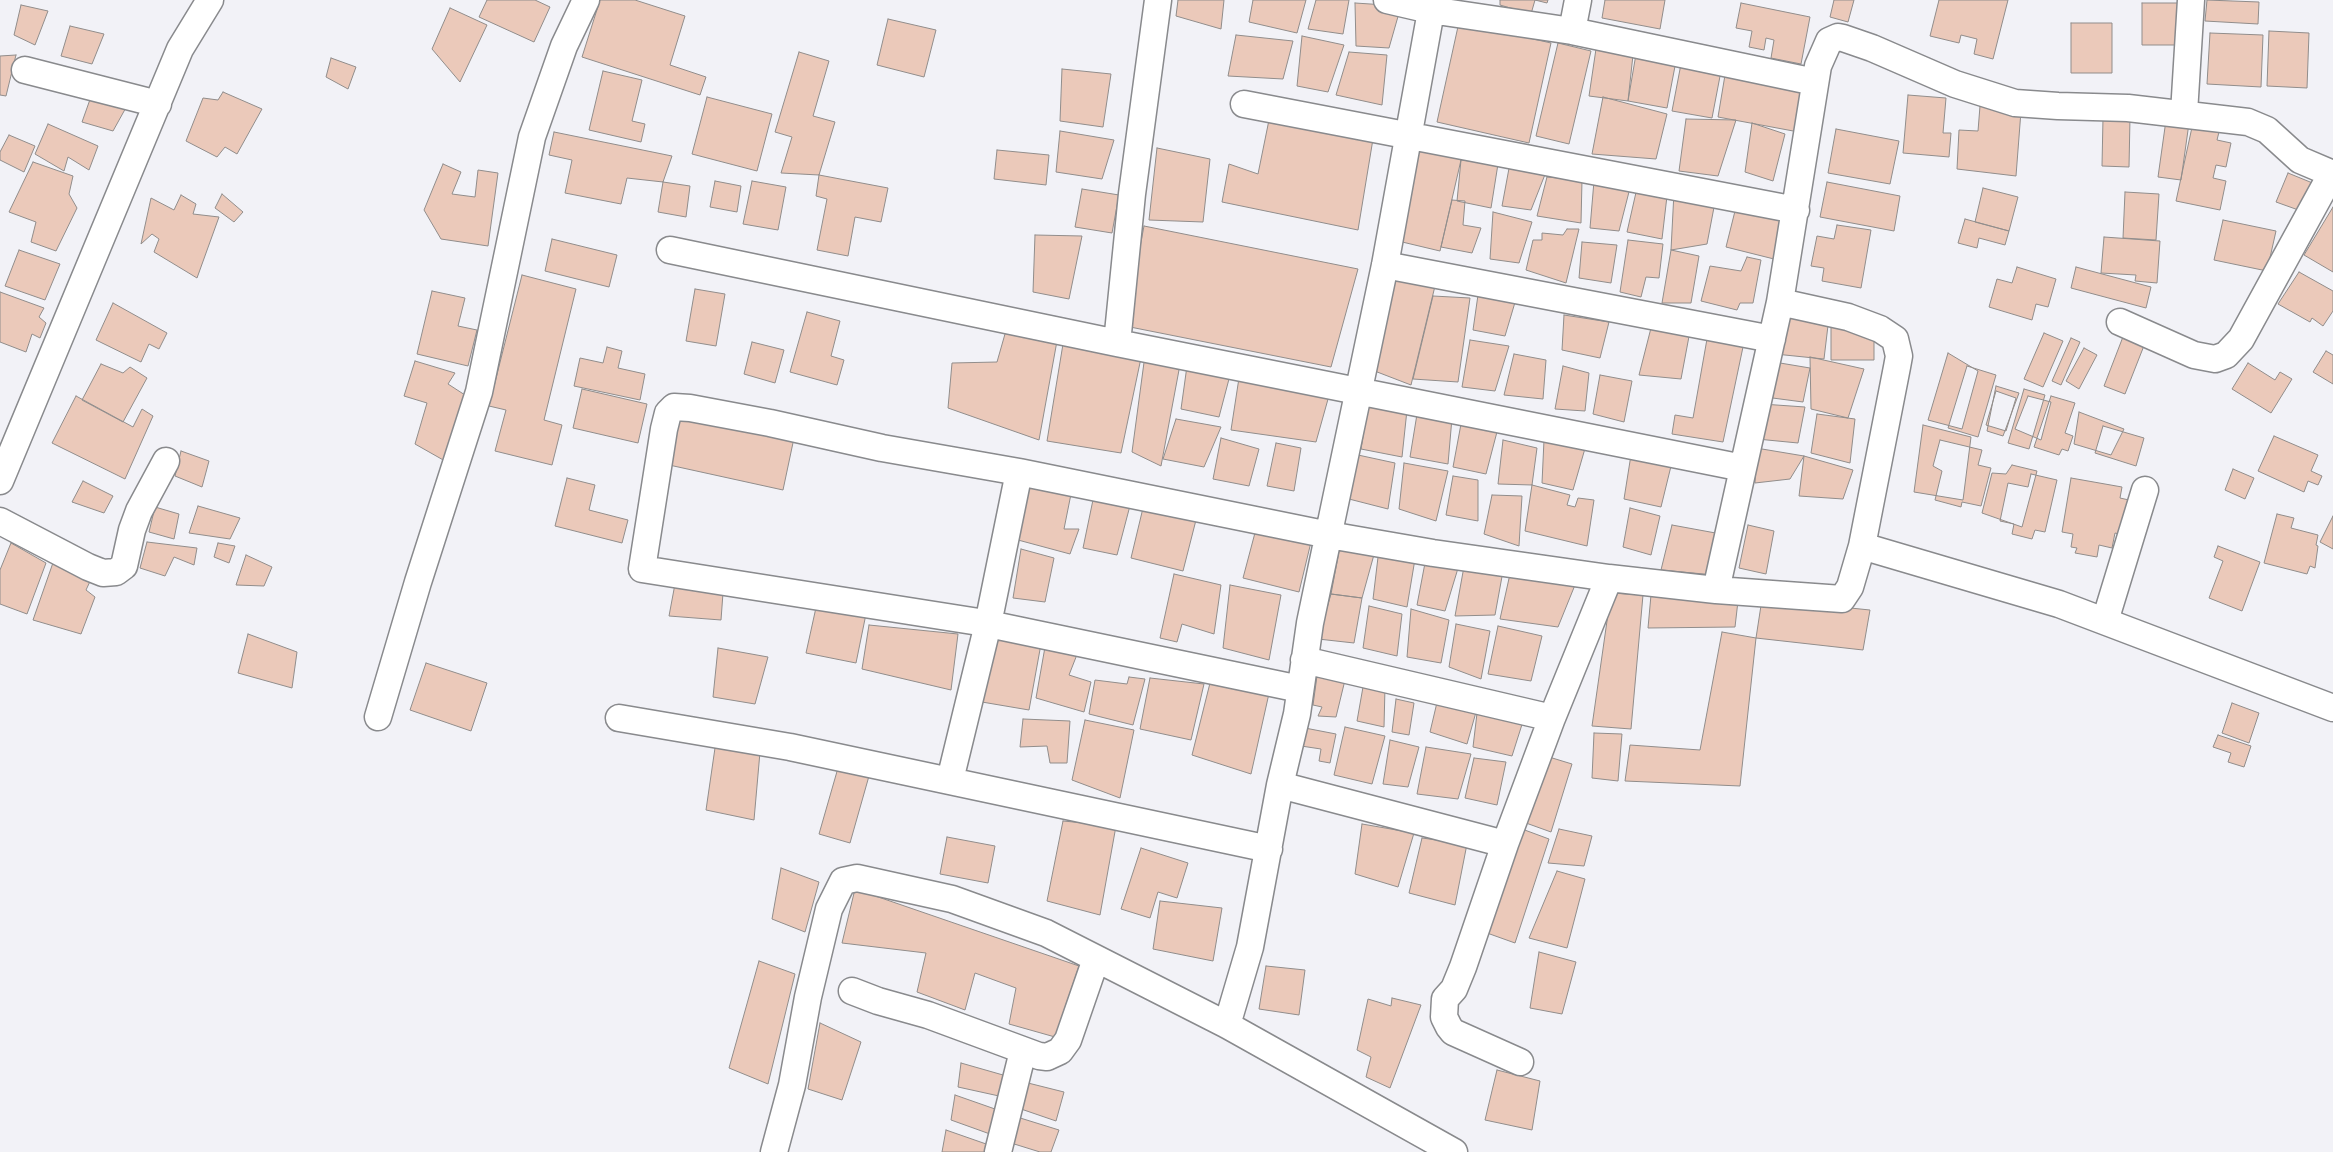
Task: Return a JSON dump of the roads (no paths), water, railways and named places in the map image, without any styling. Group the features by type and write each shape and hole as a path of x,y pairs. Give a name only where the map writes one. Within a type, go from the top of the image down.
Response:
{"street":[{"path":"0,481 180,49 210,0"},
{"path":"378,717 418,582 479,392 532,137 564,46 586,0"},
{"path":"1117,344 1134,184 1158,0"},
{"path":"1387,0 1432,5 1572,31 1816,82"},
{"path":"1572,31 1578,0"},
{"path":"2184,113 2191,0"},
{"path":"1227,1025 1250,947 1280,785 1291,742 1304,660 1385,265 1432,5"},
{"path":"1716,590 1780,302 1818,66 1829,41 1838,37 1872,48 1955,84 2015,103 2128,108 2232,119 2261,127 2300,160 2332,173 2241,339 2226,355 2215,359 2194,355 2120,322"},
{"path":"25,70 158,104"},
{"path":"1244,104 1796,210"},
{"path":"670,250 1117,344 1358,390 1742,468"},
{"path":"1385,265 1772,339"},
{"path":"1300,689 988,624 642,569 664,429 672,408 690,408 770,423 882,448 1019,472 1433,553 1609,578 1716,590 1840,599 1850,587 1862,546 1899,356 1896,339 1880,328 1848,317 1780,302"},
{"path":"0,522 88,567 103,573 116,572 124,566 132,530 139,511 166,461"},
{"path":"950,780 988,624 1019,472"},
{"path":"2105,621 2145,490"},
{"path":"1862,546 2058,604 2329,698"},
{"path":"1520,1062 1460,1037 1449,1027 1444,1012 1445,1000 1454,989 1463,967 1504,844 1552,718 1609,578"},
{"path":"1304,660 1552,718"},
{"path":"618,718 790,747 1269,849"},
{"path":"1280,785 1504,844"},
{"path":"774,1152 792,1085 808,997 829,909 843,881 856,878 952,900 1046,933 1227,1025 1454,1152"},
{"path":"852,991 878,1001 928,1015 1023,1050 1048,1057 1060,1052 1064,1047 1096,959"},
{"path":"998,1152 1023,1050"}]}
